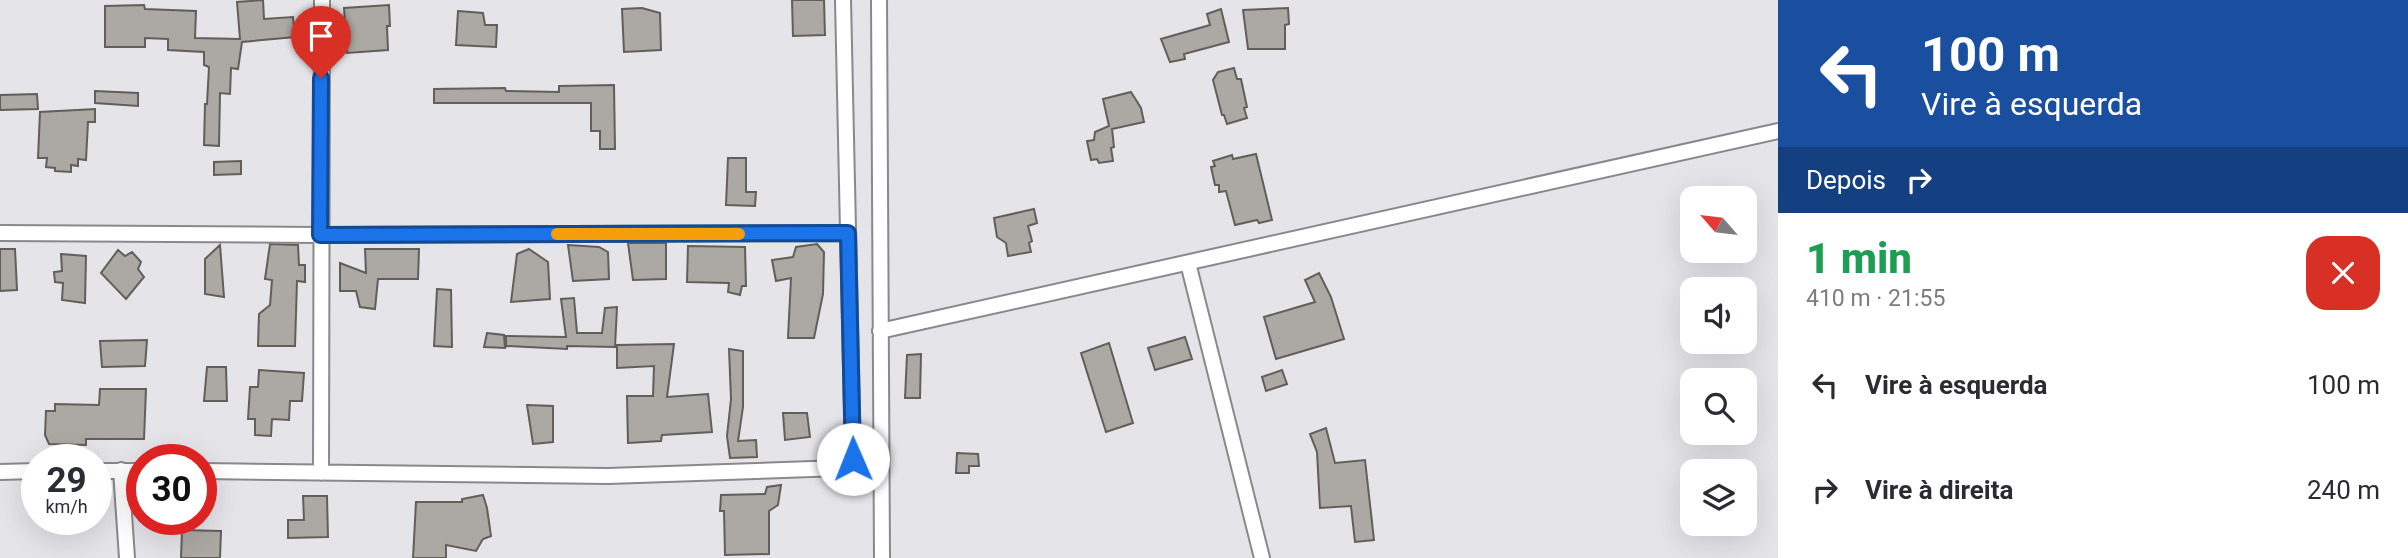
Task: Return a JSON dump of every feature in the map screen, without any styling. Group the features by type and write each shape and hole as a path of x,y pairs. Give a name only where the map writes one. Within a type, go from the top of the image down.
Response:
{"street":[{"path":"321,473 322,0"},
{"path":"217,471 608,476 841,468 853,459 843,0"},
{"path":"879,0 882,558"},
{"path":"880,331 1778,131"},
{"path":"0,233 848,233"},
{"path":"1188,263 1262,558"},
{"path":"112,470 126,470"},
{"path":"121,470 127,558"},
{"path":"0,471 21,471"}],"building":[{"path":"263,0 264,19 293,17 295,37 242,42 238,69 231,68 230,94 220,93 219,146 204,145 209,67 204,65 204,52 168,50 168,39 145,38 145,47 105,47 105,6 144,5 145,9 196,11 195,38 240,39 237,2"},
{"path":"792,0 824,0 825,35 793,36"},
{"path":"389,5 388,50 347,53 344,8"},
{"path":"642,8 660,13 661,50 624,52 622,9"},
{"path":"1288,8 1289,24 1285,25 1285,49 1248,49 1243,10"},
{"path":"1221,9 1229,42 1184,54 1185,59 1170,62 1161,39 1210,25 1207,14"},
{"path":"458,11 483,13 485,25 497,25 496,47 456,45"},
{"path":"1234,68 1237,79 1241,79 1247,118 1227,124 1213,80 1218,72"},
{"path":"614,85 615,149 600,149 600,131 591,131 591,103 434,103 434,89 505,88 506,91 559,92 559,86"},
{"path":"95,91 138,93 138,106 95,103"},
{"path":"1131,92 1141,108 1144,122 1112,129 1113,161 1099,163 1097,159 1091,160 1087,141 1094,140 1095,132 1109,126 1103,99"},
{"path":"37,94 38,109 0,110 0,95"},
{"path":"95,109 95,122 88,122 86,160 78,159 78,166 71,165 71,172 55,171 55,168 46,167 47,158 38,158 40,112"},
{"path":"1256,154 1272,220 1235,225 1226,191 1219,192 1219,185 1215,185 1211,167 1215,166 1213,161 1232,155 1233,159"},
{"path":"728,158 746,158 746,192 756,192 755,206 726,205"},
{"path":"241,161 241,174 214,175 214,162"},
{"path":"1034,209 1037,223 1028,226 1032,241 1029,243 1031,252 1008,256 1006,243 997,237 994,218"},
{"path":"628,243 666,243 666,279 633,280"},
{"path":"270,244 298,245 299,265 305,265 305,282 297,281 295,346 258,346 259,314 270,305 272,280 265,279"},
{"path":"817,244 824,252 823,294 814,338 788,338 791,278 776,281 772,260 793,257 796,247"},
{"path":"220,245 224,297 205,294 205,259"},
{"path":"568,245 599,247 608,252 609,279 573,281"},
{"path":"688,246 745,247 746,286 742,286 740,295 728,292 729,283 687,282"},
{"path":"0,249 15,249 17,290 0,291"},
{"path":"365,249 419,249 418,279 378,279 375,309 360,307 356,291 340,291 340,263 366,273"},
{"path":"529,249 548,262 550,299 511,302 517,254"},
{"path":"118,250 125,256 132,252 141,262 138,269 144,277 126,299 101,273"},
{"path":"61,254 86,256 85,303 62,300 63,283 55,282 54,272 62,271"},
{"path":"1319,273 1331,297 1344,339 1276,359 1264,317 1315,302 1305,280"},
{"path":"437,289 451,290 452,347 434,346"},
{"path":"574,298 577,333 602,333 605,308 617,307 615,347 567,346 567,349 506,346 506,336 566,337 561,299"},
{"path":"487,333 504,335 505,348 484,347"},
{"path":"1185,337 1192,359 1155,370 1148,348"},
{"path":"147,340 145,366 102,367 100,341"},
{"path":"1109,343 1133,423 1106,432 1081,353"},
{"path":"674,344 667,397 708,394 712,432 662,435 661,441 628,443 627,396 653,396 654,366 617,368 617,345"},
{"path":"729,349 743,351 743,407 738,441 756,440 757,457 730,458 727,436 731,399"},
{"path":"921,354 920,398 905,398 907,355"},
{"path":"207,367 226,367 227,401 204,401"},
{"path":"259,370 304,373 302,401 290,401 289,420 272,419 271,436 255,435 255,419 248,419 250,387 258,387"},
{"path":"1282,370 1287,384 1266,391 1262,377"},
{"path":"100,389 146,389 144,439 86,439 86,444 49,444 45,435 46,411 55,411 55,404 99,405"},
{"path":"527,405 553,406 553,442 533,444"},
{"path":"783,413 807,413 810,437 785,440"},
{"path":"1326,428 1335,463 1365,460 1374,540 1355,542 1351,506 1320,508 1317,452 1310,434"},
{"path":"957,453 978,454 979,466 969,466 969,473 956,473"},
{"path":"781,485 778,505 769,511 769,554 725,555 721,495 765,494 767,487"},
{"path":"483,495 491,536 483,539 476,551 446,545 446,558 413,558 416,502 462,502 462,499"},
{"path":"303,496 327,496 328,537 288,538 288,520 304,520"},
{"path":"217,531 221,531 220,558 181,558 182,535 217,535"}],"slow traffic":[{"path":"557,234 739,234"}],"route":[{"path":"321,78 320,235 848,233 853,459"}]}
